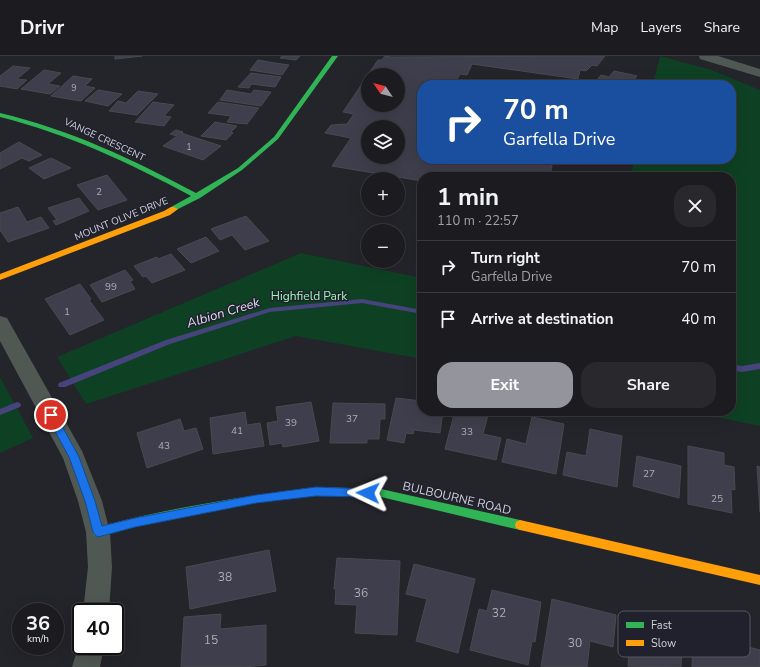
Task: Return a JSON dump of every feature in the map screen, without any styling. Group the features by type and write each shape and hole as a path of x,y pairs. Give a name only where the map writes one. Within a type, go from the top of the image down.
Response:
{"street":[{"name":"MOUNT OLIVE DRIVE","path":"0,277 167,213 240,170 276,138 335,56"},
{"path":"705,56 760,73"},
{"name":"VANGE CRESCENT","path":"0,115 39,123 71,134 197,196"},
{"path":"0,323 74,457 90,501 98,532 100,567 97,603"},
{"name":"BULBOURNE ROAD","path":"98,532 135,522 256,499 316,491 381,493 760,580"},
{"path":"86,667 89,655"}],"green space":[{"path":"660,56 712,70 736,80 654,80"},
{"path":"736,80 760,90 760,426 711,416 736,416 736,172 631,172 634,164 736,164"},
{"name":"Highfield Park","path":"301,253 361,265 361,268 374,268 417,277 417,358 296,336 86,404 57,357"},
{"path":"0,377 33,438 0,453"}],"building":[{"path":"115,56 142,56 115,59"},
{"path":"282,56 300,56 296,60 280,58"},
{"path":"385,56 605,56 597,66 592,65 586,71 580,70 578,79 472,64 467,75 460,74 457,80 417,80 417,164 552,164 551,172 417,172 417,180 405,178 405,172 368,172 332,166 351,138 325,133 331,125 347,124 354,114 343,112 361,85 361,112 405,112 405,68 373,68 378,60 382,60"},
{"path":"258,60 289,65 282,75 250,70"},
{"path":"13,66 30,68 17,79 27,80 17,89 0,86 0,76"},
{"path":"44,70 61,73 48,84 60,86 50,94 21,89"},
{"path":"614,71 637,76 634,80 597,80 601,75 609,77"},
{"path":"251,73 281,77 275,87 251,84 249,88 238,87"},
{"path":"73,76 92,79 85,86 95,88 81,101 51,96"},
{"path":"98,90 122,94 108,106 85,101"},
{"path":"227,90 251,94 254,90 271,92 261,106 220,100"},
{"path":"138,91 158,94 137,115 109,111 118,101 126,103"},
{"path":"153,102 174,105 164,116 171,117 164,126 135,122"},
{"path":"218,102 259,108 247,124 227,122 231,116 208,113"},
{"path":"215,122 237,126 226,140 201,136"},
{"path":"176,130 221,146 203,160 163,146 177,136 170,134"},
{"path":"19,142 42,155 29,161 22,158 0,169 0,153"},
{"path":"51,158 71,168 44,179 29,168"},
{"path":"107,175 127,200 98,210 77,185"},
{"path":"79,198 89,211 56,225 53,221 57,220 48,208"},
{"path":"18,207 27,222 41,217 49,228 8,242 0,230 0,213"},
{"path":"246,216 269,241 245,250 232,235 220,240 211,229"},
{"path":"206,237 219,251 191,263 177,249"},
{"path":"171,254 185,270 152,283 146,276 143,277 134,266 157,257 158,259"},
{"path":"125,270 133,280 130,281 135,289 102,302 90,285"},
{"path":"80,284 91,299 89,300 104,320 70,335 45,299"},
{"path":"396,398 417,400 417,416 442,416 440,433 414,430 413,434 406,433 404,443 387,440"},
{"path":"311,402 319,441 283,447 282,443 270,445 267,423 278,421 276,407"},
{"path":"333,403 385,404 385,419 380,419 379,439 367,439 367,443 330,443"},
{"path":"245,412 247,425 260,423 264,446 213,454 210,418"},
{"path":"454,416 488,416 483,434 501,438 496,460 445,449"},
{"path":"532,417 564,424 556,474 502,462 507,439 526,444"},
{"path":"180,419 184,431 196,428 203,449 147,468 137,433"},
{"path":"590,429 622,436 617,487 563,475 567,452 586,456"},
{"path":"688,446 724,453 724,465 734,467 735,490 731,489 732,513 688,504"},
{"path":"637,456 681,466 679,498 633,486"},
{"path":"757,466 760,467 760,512"},
{"path":"269,550 276,591 190,609 186,567"},
{"path":"337,558 400,561 397,635 355,633 357,605 335,604 336,589 334,589"},
{"path":"414,564 475,579 458,653 416,641 427,599 406,594"},
{"path":"492,590 541,602 535,642 532,641 528,665 470,650 479,609 487,611"},
{"path":"552,599 616,615 613,647 590,641 587,667 541,667"},
{"path":"221,614 220,629 266,625 266,665 244,667 181,667 184,617"},
{"path":"750,647 760,650 760,667 692,667 692,657 750,657"},
{"path":"629,657 682,657 681,667 628,666"}],"waterway":[{"name":"Albion Creek","path":"62,385 168,342 270,310 362,301 417,311"},
{"name":"Albion Creek","path":"736,368 742,369 760,366"},
{"name":"Albion Creek","path":"0,412 17,405"}],"traffic: fast":[{"path":"174,209 240,169 276,138 335,56"},
{"path":"0,115 52,129 102,148 197,196"},
{"path":"98,532 135,522 256,499 316,491 381,493 520,525"}],"traffic: slow":[{"path":"0,277 174,209"},
{"path":"520,525 760,580"}],"route":[{"path":"51,415 74,457 90,501 98,532 135,522 256,499 316,491 368,493"}]}
